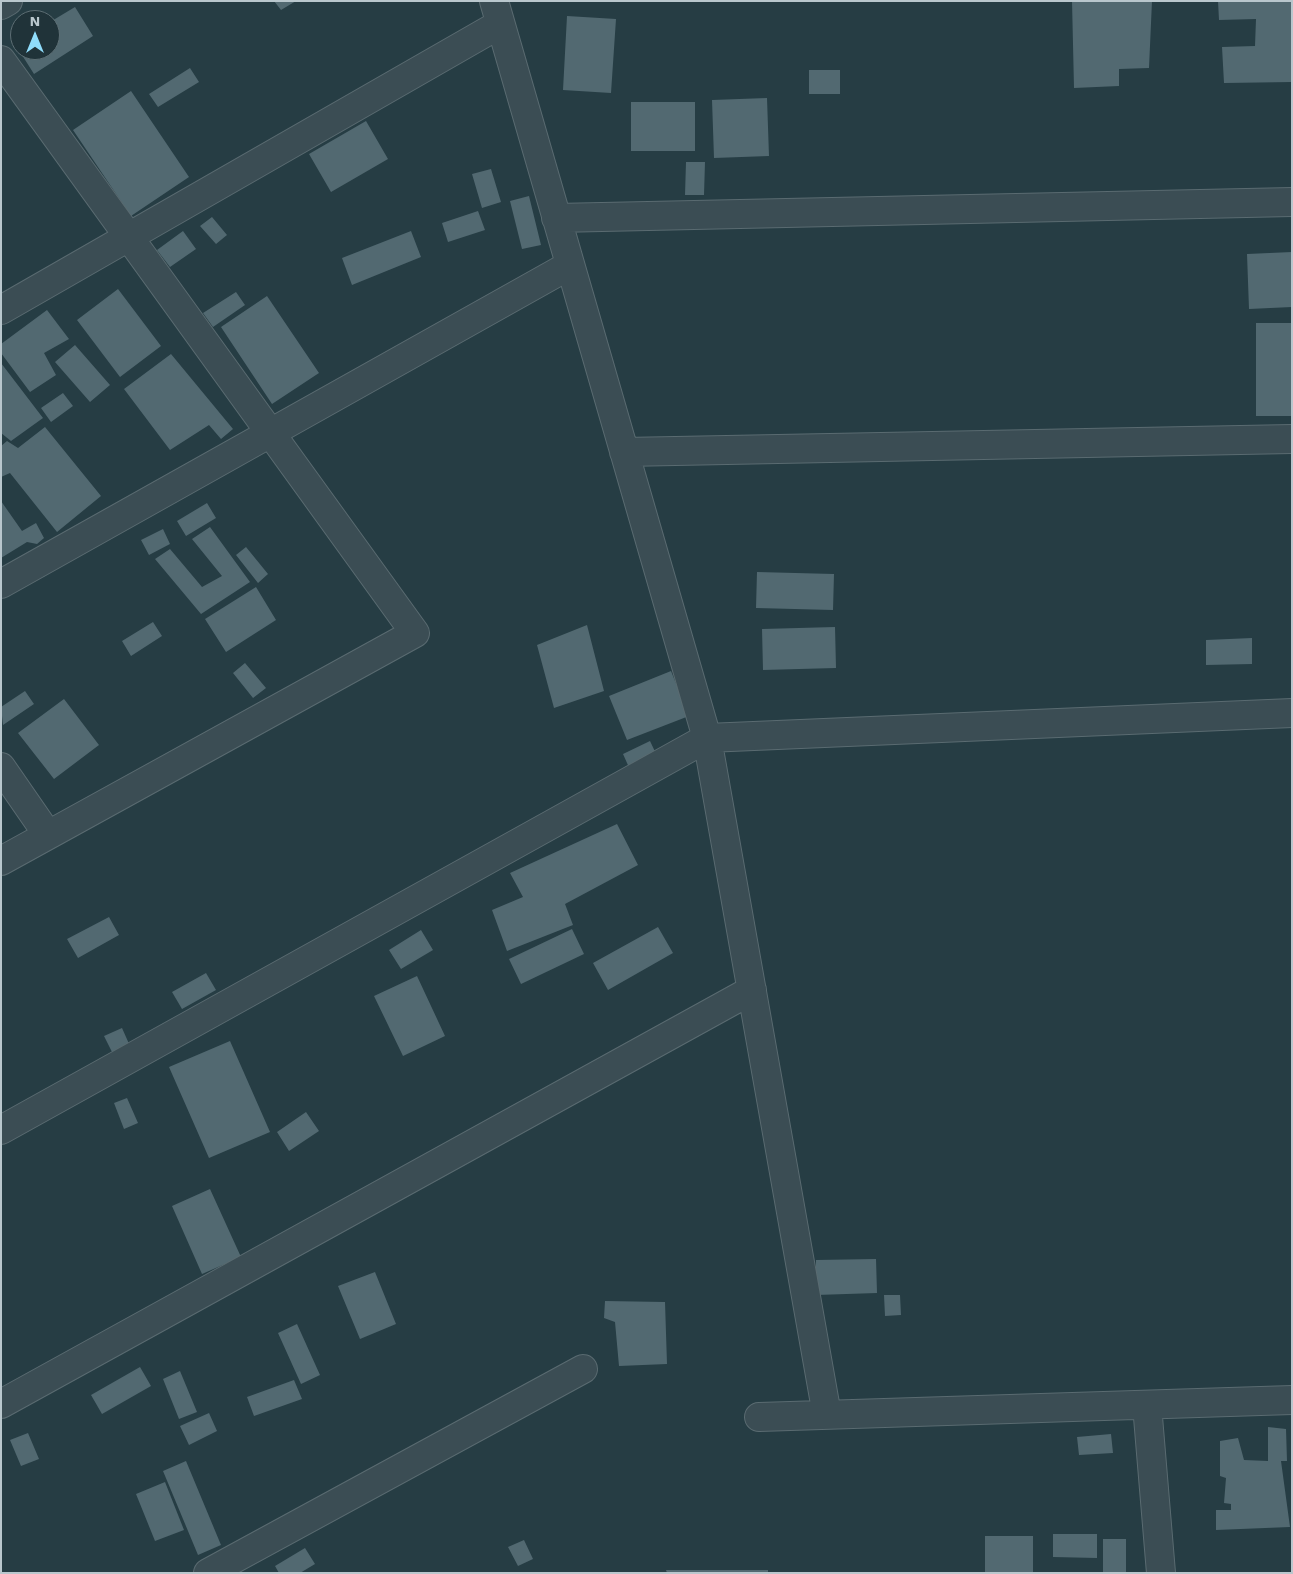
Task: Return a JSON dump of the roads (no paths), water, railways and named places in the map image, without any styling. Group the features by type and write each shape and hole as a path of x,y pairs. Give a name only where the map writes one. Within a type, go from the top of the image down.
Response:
{"street":[{"path":"1,5 8,1"},
{"path":"1,310 129,237 497,13 707,738 827,1415"},
{"path":"1,60 415,633 1,862"},
{"path":"556,218 1292,202"},
{"path":"1,584 570,265"},
{"path":"624,452 1292,439"},
{"path":"1,1130 707,738 1292,713"},
{"path":"1,767 48,835"},
{"path":"1,1404 752,990"},
{"path":"208,1573 583,1369"},
{"path":"759,1417 1292,1400"},
{"path":"1147,1404 1161,1573"}]}
